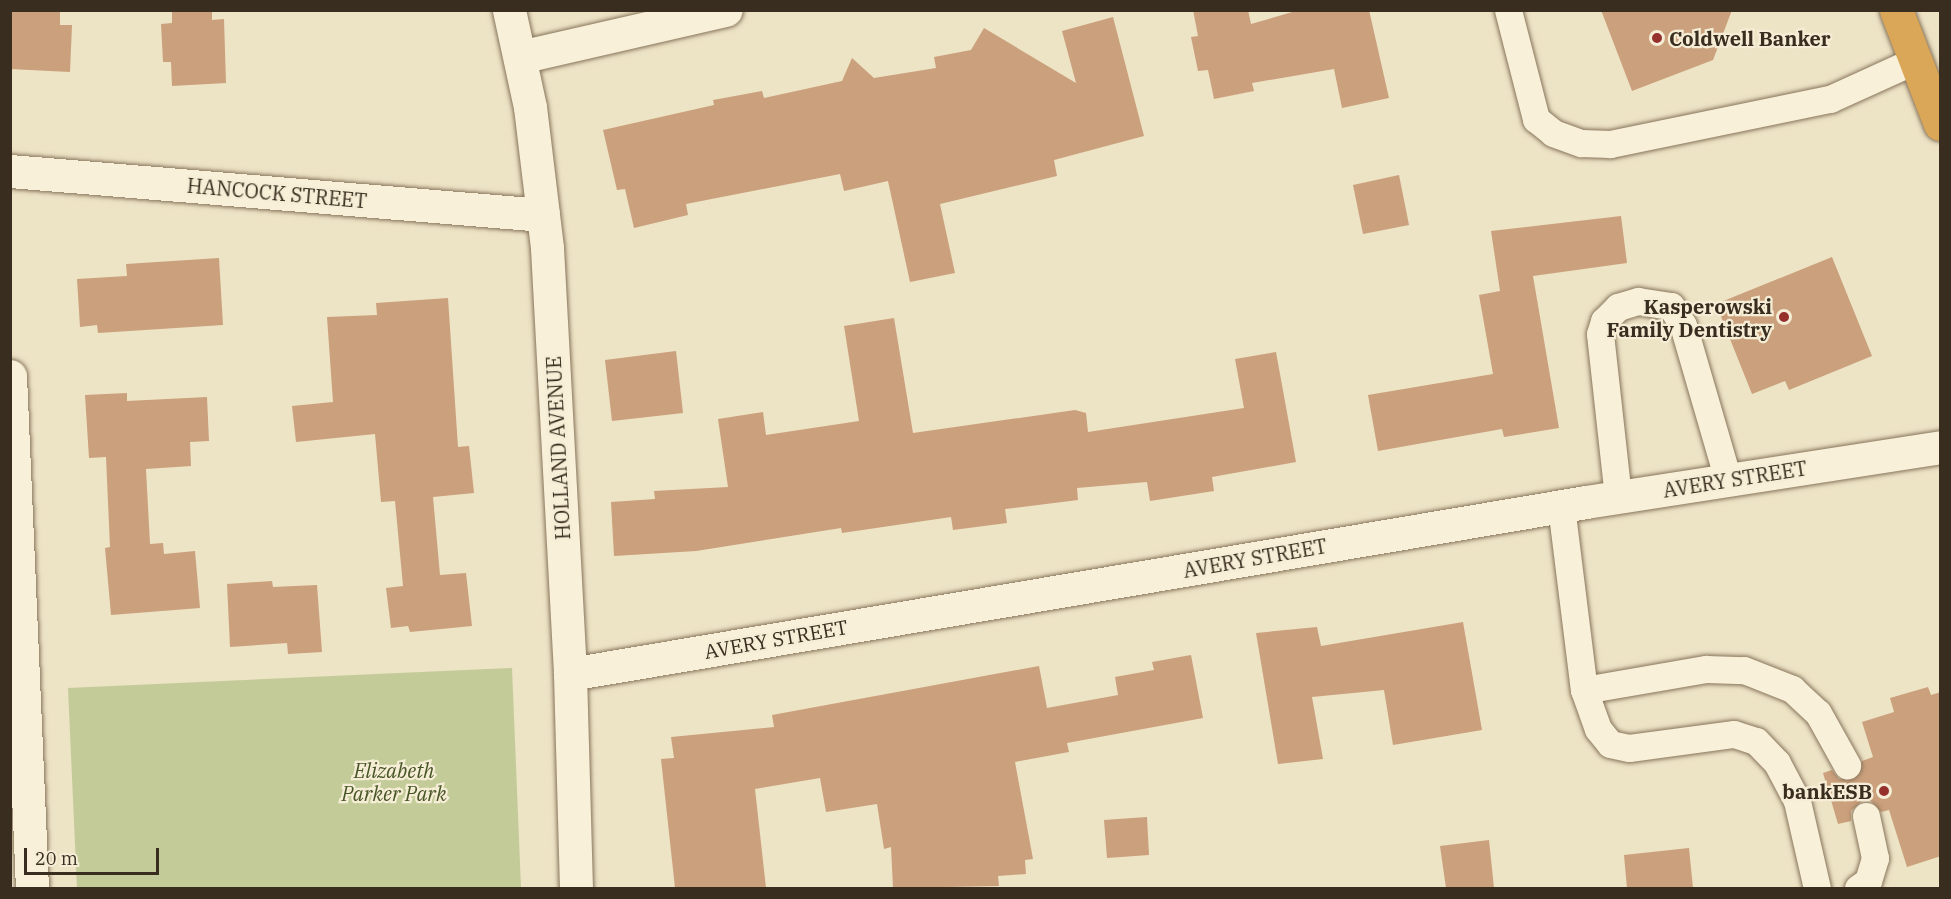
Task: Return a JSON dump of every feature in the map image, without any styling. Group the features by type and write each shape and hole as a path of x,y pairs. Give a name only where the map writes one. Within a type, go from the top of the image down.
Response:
{"highway":[{"path":"1896,10 1941,124"}],"street":[{"name":"HOLLAND AVENUE","path":"509,10 520,57 543,215 570,674 576,888"},
{"path":"520,57 726,10"},
{"name":"HANCOCK STREET","path":"10,171 543,215"},
{"path":"10,376 32,888"},
{"name":"AVERY STREET","path":"570,674 1561,506 1941,447"}],"lane":[{"path":"1508,10 1536,119 1553,133 1581,143 1610,144 1830,99 1916,60"},
{"path":"1618,497 1600,334 1604,321 1618,307 1638,301 1671,306 1683,325 1728,480"},
{"path":"1561,506 1584,690 1598,729 1610,744 1629,748 1734,734 1756,741 1777,763 1797,801 1817,888"},
{"path":"1584,690 1706,669 1744,670 1791,689 1818,713 1847,765"},
{"path":"1858,888 1868,881 1875,858 1866,816"}],"green space":[{"name":"Elizabeth Parker Park","path":"512,668 521,888 77,888 68,688"}],"building":[{"path":"10,10 60,10 60,25 72,25 70,72 10,69"},
{"path":"172,10 212,10 212,20 224,19 226,83 172,86 171,62 163,62 161,24 172,23"},
{"path":"1193,10 1248,10 1251,24 1299,10 1369,10 1389,98 1342,108 1334,69 1252,83 1254,91 1214,99 1208,70 1198,71 1191,37 1198,36"},
{"path":"1601,10 1732,10 1713,60 1632,91"},
{"path":"1113,17 1144,136 1054,160 1057,176 940,204 955,273 910,282 888,181 844,191 840,174 686,204 688,215 634,228 625,189 617,190 603,130 714,105 713,100 762,91 764,98 842,81 852,58 874,78 936,68 934,57 971,50 984,28 1076,83 1062,31"},
{"path":"1399,175 1409,225 1363,234 1353,185"},
{"path":"1621,216 1627,263 1533,276 1559,428 1504,437 1502,429 1378,451 1368,395 1493,374 1479,295 1500,291 1491,231"},
{"name":"Kasperowski Family Dentistry","path":"1832,257 1872,356 1789,390 1785,381 1752,394 1716,304"},
{"path":"219,258 223,325 98,333 97,325 80,327 77,279 127,276 126,264"},
{"path":"448,298 458,447 469,446 474,493 433,497 440,575 466,573 472,626 410,632 408,626 391,628 386,588 403,586 395,501 381,502 375,434 296,442 292,406 333,402 327,317 377,315 376,303"},
{"path":"894,318 913,433 1075,410 1086,413 1088,432 1244,408 1235,359 1276,352 1296,462 1212,477 1214,491 1150,501 1147,482 1077,488 1078,500 1005,509 1007,523 953,530 951,517 842,533 841,528 696,551 614,556 611,502 655,499 654,491 728,487 718,419 763,412 766,435 859,421 844,326"},
{"path":"676,351 683,413 612,421 605,360"},
{"path":"127,393 127,401 207,397 209,441 190,442 191,466 146,469 150,544 163,543 164,554 195,551 200,608 111,615 105,548 110,547 106,457 89,458 85,395"},
{"path":"272,581 273,587 317,585 322,652 288,654 287,643 230,647 227,584"},
{"path":"1463,622 1482,730 1393,745 1384,690 1312,697 1323,759 1278,764 1256,633 1317,627 1321,646"},
{"path":"1191,655 1203,718 1067,743 1069,752 1015,762 1033,859 1025,860 1026,874 998,876 999,886 893,888 891,847 884,849 877,804 826,812 820,778 755,789 766,888 675,888 661,759 674,758 671,737 774,727 772,715 1039,666 1047,708 1118,695 1115,677 1154,670 1152,662"},
{"name":"bankESB","path":"1928,687 1931,695 1941,692 1941,856 1907,867 1889,810 1881,812 1871,801 1862,801 1851,811 1851,821 1838,824 1823,773 1832,770 1839,779 1855,778 1862,761 1873,757 1862,722 1894,712 1890,698"},
{"path":"1147,817 1149,855 1107,858 1104,820"},
{"path":"1489,840 1494,888 1446,888 1440,846"},
{"path":"1689,848 1693,888 1627,888 1624,855"}],"place":[{"name":"Coldwell Banker","path":"1657,38"},
{"name":"Kasperowski Family Dentistry","path":"1784,317"},
{"name":"bankESB","path":"1884,791"}]}
